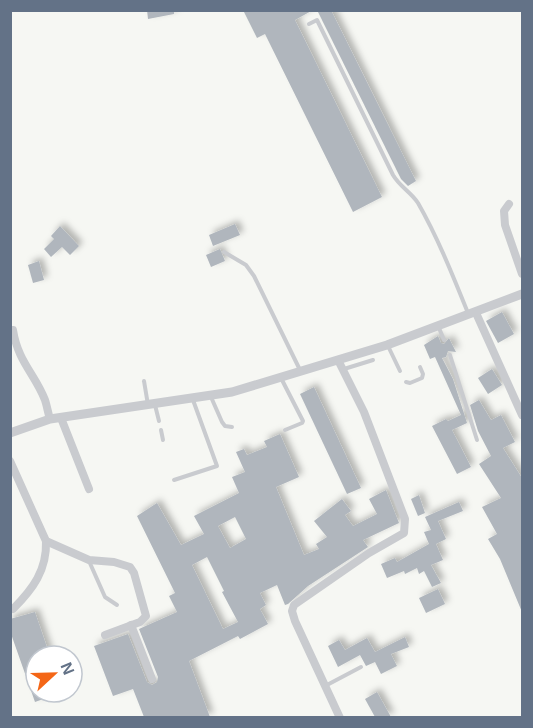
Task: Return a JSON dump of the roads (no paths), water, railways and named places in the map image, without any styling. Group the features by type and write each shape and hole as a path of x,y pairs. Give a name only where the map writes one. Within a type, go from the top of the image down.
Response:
{"street":[{"path":"509,204 504,211 505,225 522,274"},
{"path":"10,433 50,419 232,392 300,371 340,365 522,294"},
{"path":"473,314 522,415"},
{"path":"13,330 15,345 45,399 50,419"},
{"path":"340,365 364,412 405,519 405,530 398,538 369,553 294,605 292,611 340,717"},
{"path":"61,418 89,489"},
{"path":"10,461 46,541 46,555 41,574 27,595 13,609"},
{"path":"46,541 89,560 114,562 130,567 134,573 146,616 140,622 105,635"},
{"path":"131,626 152,679"}],"lane":[{"path":"309,24 317,20 393,175 400,186 416,200 473,314"},
{"path":"224,252 246,265 254,276 300,371"},
{"path":"439,327 444,340"},
{"path":"387,345 400,371"},
{"path":"450,355 477,440"},
{"path":"340,365 373,360"},
{"path":"406,382 410,383 422,378 420,367"},
{"path":"280,378 303,421 285,430"},
{"path":"144,381 159,421"},
{"path":"210,396 222,422 225,426 232,427"},
{"path":"174,480 217,466 193,399"},
{"path":"161,430 163,440"},
{"path":"89,560 105,597 117,605"},
{"path":"325,686 361,667"}]}
